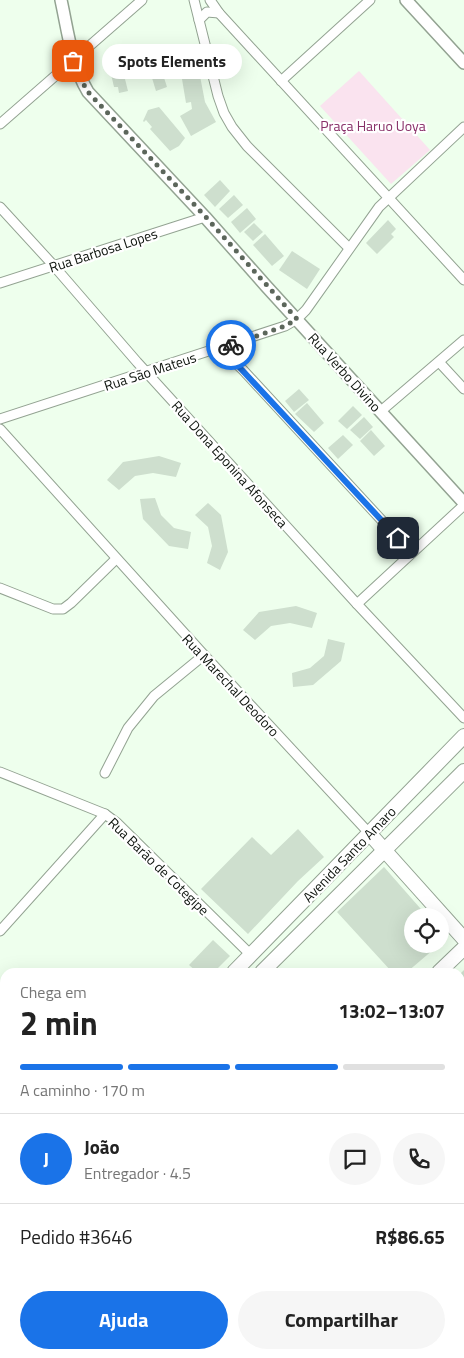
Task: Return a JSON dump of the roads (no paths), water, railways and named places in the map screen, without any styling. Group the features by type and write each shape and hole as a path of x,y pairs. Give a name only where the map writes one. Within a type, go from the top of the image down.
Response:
{"main road":[{"name":"Avenida Santo Amaro","path":"238,968 464,736"},
{"name":"Avenida Santo Amaro","path":"266,968 464,771"},
{"name":"Rua Marechal Deodoro","path":"369,833 464,939"},
{"path":"443,968 464,948"}],"street":[{"name":"Rua Verbo Divino","path":"61,0 73,61 88,92 205,216 464,504"},
{"path":"0,124 142,0"},
{"path":"194,0 218,96 232,127 247,146 349,248"},
{"path":"210,0 219,13 464,280"},
{"path":"281,81 370,0"},
{"path":"406,0 464,63"},
{"path":"199,20 207,12 219,13"},
{"name":"Rua São Mateus","path":"0,419 220,348 285,326 297,319 306,310 349,248 388,198 464,127"},
{"name":"Rua Dona Eponina Afonseca","path":"0,207 356,604 464,718"},
{"name":"Rua Barbosa Lopes","path":"0,283 205,216"},
{"path":"381,411 464,340"},
{"path":"220,348 411,552"},
{"path":"439,362 464,389"},
{"name":"Rua Marechal Deodoro","path":"0,429 116,559 369,833"},
{"path":"356,604 464,504"},
{"path":"0,589 52,609 63,609 116,559"},
{"path":"104,773 128,728 154,696 204,655"},
{"name":"Rua Barão de Cotegipe","path":"0,772 106,814 251,955"},
{"path":"0,931 106,814"}],"place":[{"name":"Spots Elements","path":"73,61"}],"park label":[{"name":"Praça Haruo Uoya","path":"373,125"}]}
